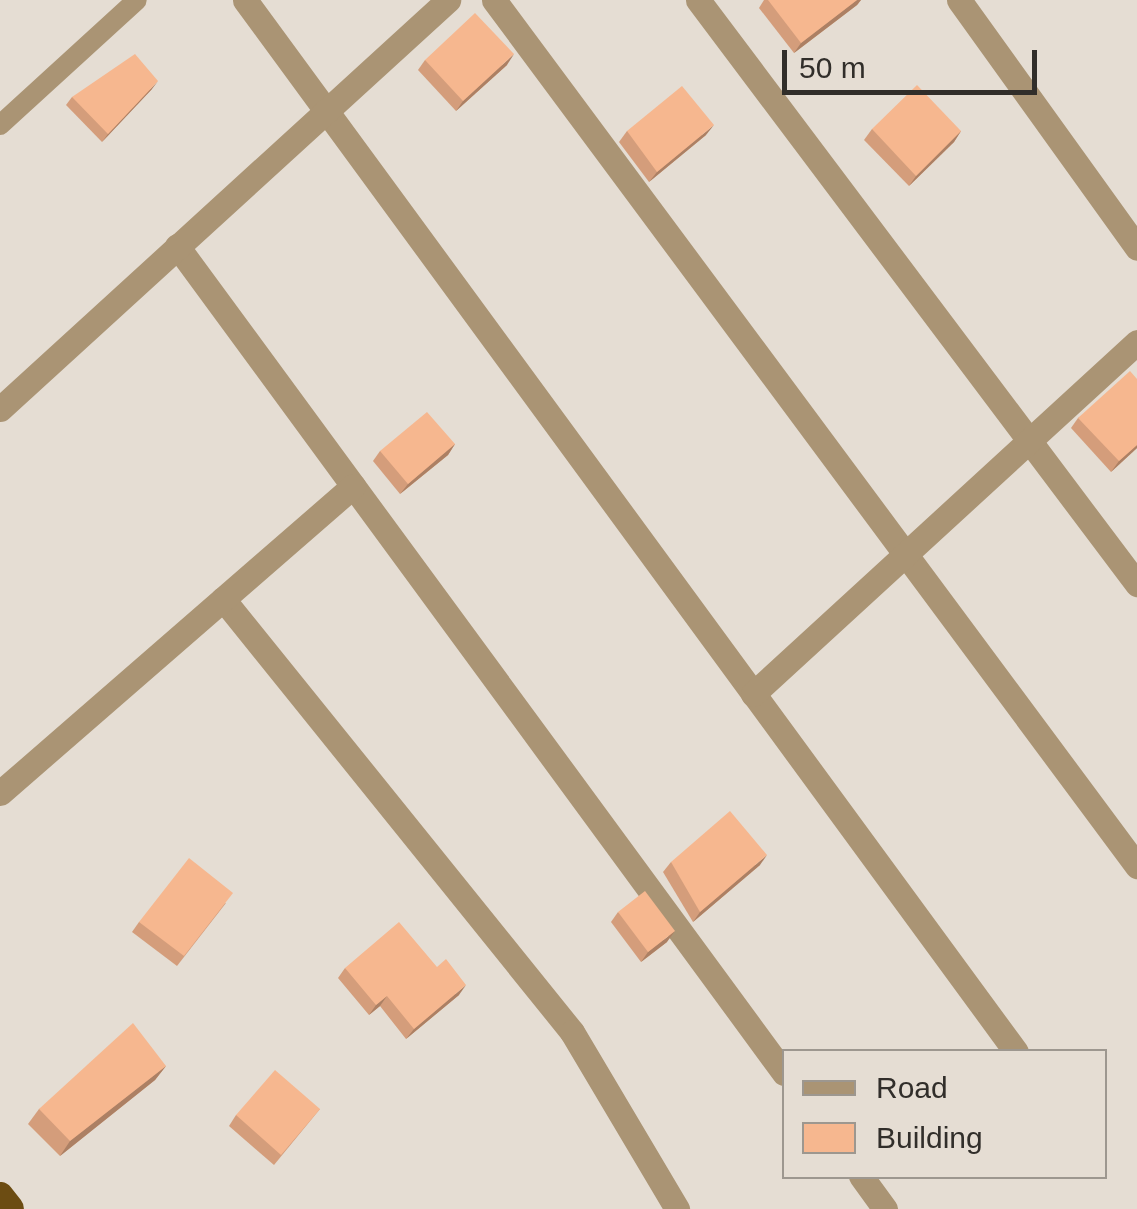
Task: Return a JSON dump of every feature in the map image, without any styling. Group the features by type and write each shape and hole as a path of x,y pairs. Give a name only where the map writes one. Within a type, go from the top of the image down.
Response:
{"highway":[{"path":"0,1196 10,1209"}],"street":[{"path":"245,0 323,112 1014,1049"},
{"path":"0,409 448,0"},
{"path":"494,0 1137,866"},
{"path":"698,0 1137,584"},
{"path":"958,0 1137,248"},
{"path":"177,246 782,1070"},
{"path":"752,694 1027,437 1137,342"},
{"path":"0,793 353,486"},
{"path":"223,599 572,1032 677,1209"},
{"path":"863,1179 884,1209"}],"lane":[{"path":"0,125 137,0"}],"building":[{"path":"768,0 857,0 801,43"},
{"path":"475,13 514,54 463,101 425,60"},
{"path":"135,54 158,81 108,134 72,97"},
{"path":"917,85 961,131 916,176 872,129"},
{"path":"682,86 714,125 657,172 627,131"},
{"path":"1130,371 1137,379 1137,445 1119,461 1078,418"},
{"path":"427,412 455,444 408,484 380,451"},
{"path":"730,811 767,855 700,912 671,862"},
{"path":"189,858 233,893 184,956 139,922"},
{"path":"645,891 675,931 648,952 618,912"},
{"path":"399,922 437,967 446,959 466,985 414,1029 387,996 376,1005 345,968"},
{"path":"133,1023 166,1066 70,1141 39,1109"},
{"path":"275,1070 320,1109 281,1155 236,1115"}]}
